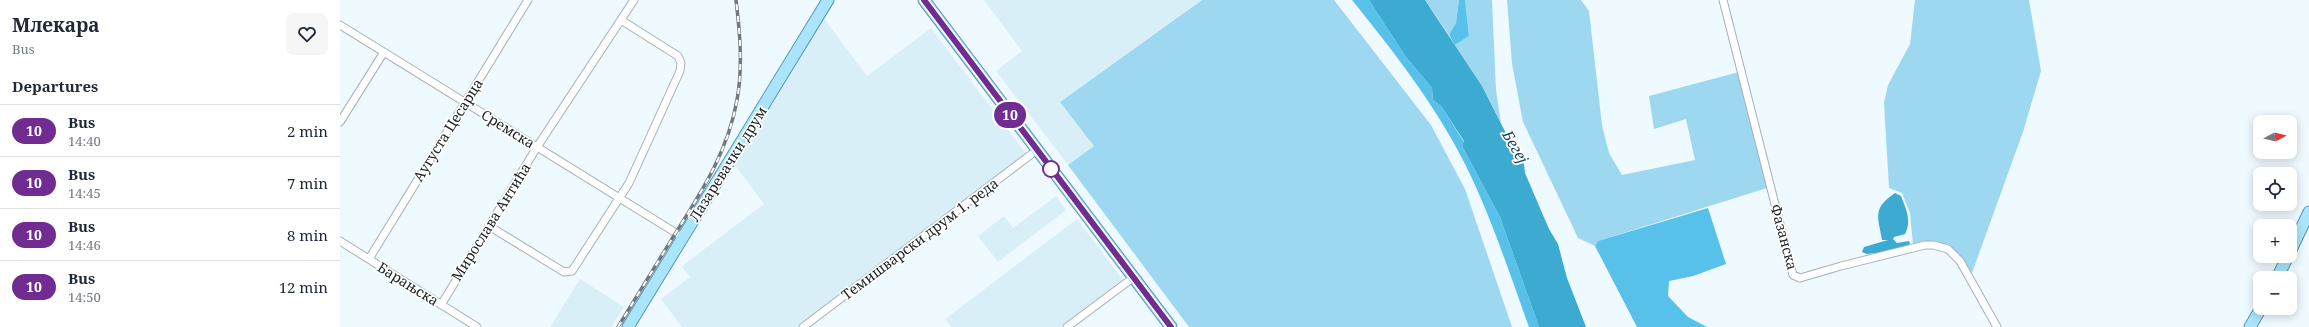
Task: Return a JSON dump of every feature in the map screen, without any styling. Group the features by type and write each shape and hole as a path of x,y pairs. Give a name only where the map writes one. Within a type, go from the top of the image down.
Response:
{"main road":[{"name":"Лазаревачки друм","path":"628,327 828,0"},
{"path":"924,0 1171,327"},
{"path":"2297,237 2309,212"},
{"path":"2250,327 2257,315"}],"street":[{"name":"Аугуста Цесарца","path":"369,259 528,0"},
{"name":"Мирослава Антића","path":"441,304 537,147 634,0"},
{"name":"Фазанска","path":"1723,0 1793,275 1800,278 1855,262 1925,246 1942,246 1955,253 1997,327"},
{"path":"489,226 564,272 572,271 619,199 640,163 680,71 681,64 678,56 621,20"},
{"name":"Сремска","path":"340,25 676,233"},
{"path":"340,122 384,52"},
{"name":"Темишварски друм 1. реда","path":"803,327 1037,150"},
{"name":"Барањска","path":"340,241 477,327"},
{"path":"1068,327 1134,278"}],"shaded area":[{"path":"984,0 1202,0 1061,101 1094,146 1068,165 996,71 1022,51"},
{"path":"1202,0 1334,0 1431,125 1465,189 1512,327 1189,327 1068,165 1094,146 1060,102"},
{"path":"1352,0 1369,0 1406,57 1432,88 1433,100 1441,106 1464,142 1462,146 1500,217 1539,327 1529,327 1483,204 1465,164 1453,142 1413,79"},
{"path":"1369,0 1425,0 1482,86 1519,159 1524,164 1525,173 1549,229 1558,244 1567,278 1586,327 1539,327 1500,217 1462,146 1464,141 1441,106 1433,100 1432,88 1406,57"},
{"path":"1425,0 1459,0 1456,23 1449,35"},
{"path":"1459,0 1465,0 1469,36 1455,45 1449,35 1456,23"},
{"path":"1465,0 1492,0 1496,90 1501,123 1482,86 1455,45 1469,36"},
{"path":"1507,0 1581,0 1589,11 1602,125 1609,153 1622,175 1695,160 1686,119 1654,129 1649,96 1739,72 1767,188 1598,241 1595,246 1578,238 1523,122 1512,64"},
{"path":"1915,0 2029,0 2041,71 2023,132 1972,273 1959,255 1948,247 1943,245 1913,245 1910,213 1902,193 1889,188 1884,103 1888,85 1910,44"},
{"path":"823,17 867,76 931,28 1027,155 799,327 682,327 661,299 690,277 682,266 764,204 732,161"},
{"path":"1895,193 1901,196 1908,215 1908,224 1905,234 1894,237 1893,239 1897,243 1909,241 1910,244 1902,250 1867,254 1862,252 1864,247 1888,240 1882,240 1878,214 1883,204"},
{"path":"1056,196 1066,210 998,262 978,236 1004,216 1013,228"},
{"path":"1708,208 1726,264 1693,276 1669,281 1668,296 1688,317 1707,327 1637,327 1595,246 1598,241"},
{"path":"1077,219 1123,280 1061,327 952,327 945,319"},
{"path":"580,279 624,307 611,327 550,327"}],"railway":[{"path":"618,327 695,202 721,153 733,119 739,88 740,37 736,0"}],"bus line":[{"name":"10","path":"924,0 1171,327"}],"water label":[{"name":"Бегеј","path":"1515,147"}]}
